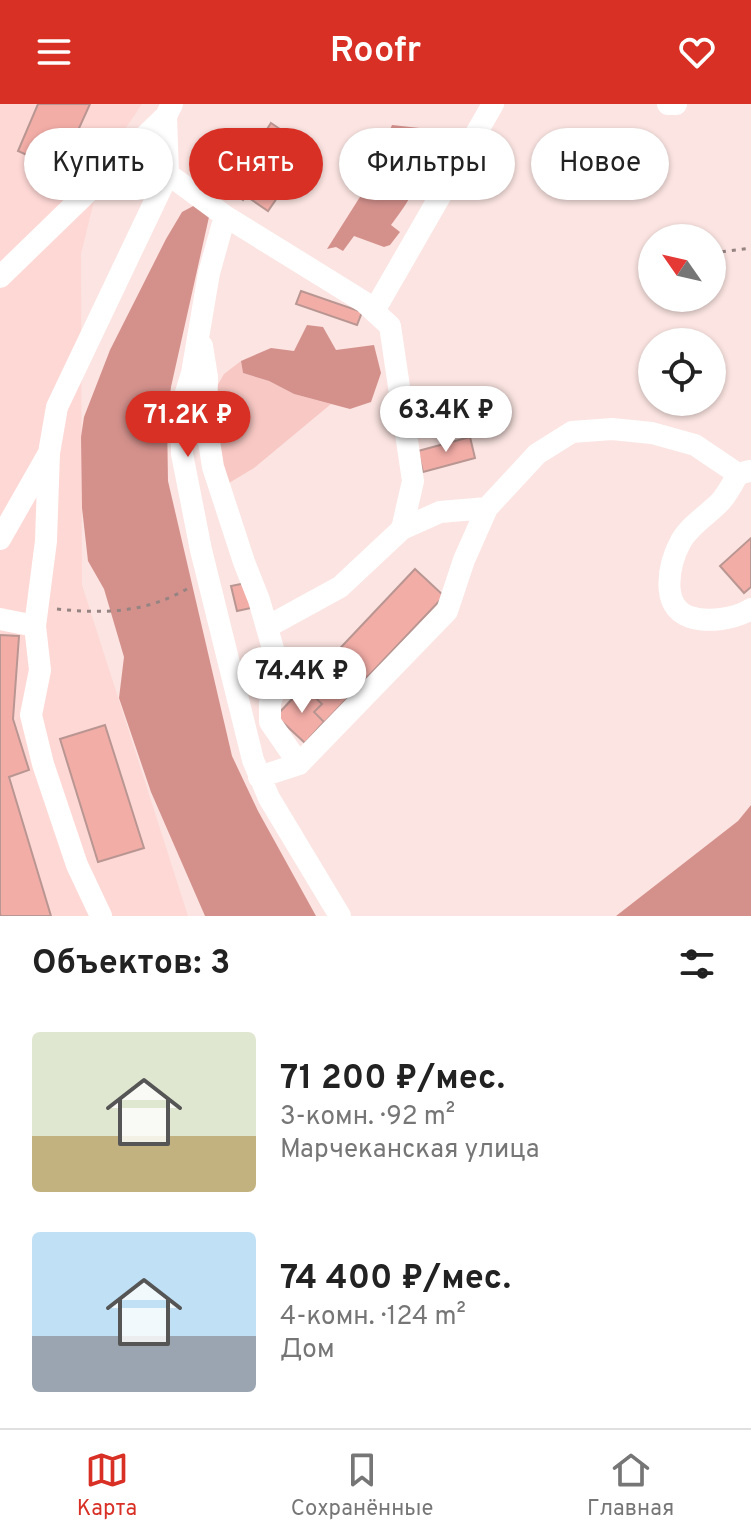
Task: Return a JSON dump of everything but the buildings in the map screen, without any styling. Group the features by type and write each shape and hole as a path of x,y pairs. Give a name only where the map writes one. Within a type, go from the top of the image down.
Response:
{"street":[{"path":"374,311 493,104"},
{"path":"668,104 676,104"},
{"path":"152,128 169,110"},
{"path":"173,178 225,216 364,302 390,326 413,481 402,529"},
{"path":"0,277 10,258 77,200"},
{"path":"101,916 77,865 43,764 31,715 40,670 36,617 46,541 49,453 57,407 156,200"},
{"path":"225,216 209,273 199,337 181,409 181,439 207,574 236,697 259,777 340,916"},
{"path":"199,337 205,357 206,422 213,467 244,562 252,577 280,673 270,703 270,722 299,764"},
{"path":"259,777 299,764 447,611 464,560 487,508 537,454 572,432 612,429 652,433 695,445 745,472 723,499 682,539 673,564 668,593 675,608 690,617 714,620 751,609"},
{"path":"0,539 49,453"},
{"path":"267,627 340,587 402,529 440,512 487,508"},
{"path":"0,619 36,617"}],"path":[{"path":"726,251 751,248"},
{"path":"36,617 139,608 169,600 207,574"}],"shaded area":[{"path":"0,104 142,104 126,128 24,128 24,200 94,200 81,254 82,585 188,916 0,916"},
{"path":"392,125 420,128 391,128"},
{"path":"358,200 408,200 391,225 400,232 390,245 384,247 354,236 343,251 336,247 327,249"},
{"path":"197,204 209,217 171,387 167,418 168,481 232,756 258,811 316,916 205,916 151,792 119,698 124,657 104,589 88,561 82,508 81,437 84,417 110,350 166,239 182,212"},
{"path":"307,325 323,327 336,350 374,345 381,373 371,402 350,409 294,394 269,381 243,373 241,361 271,348 294,351"},
{"path":"241,361 243,373 269,381 294,394 331,404 254,468 229,483 217,447 216,388 224,374"},
{"path":"751,805 751,916 616,916 738,821"}]}
